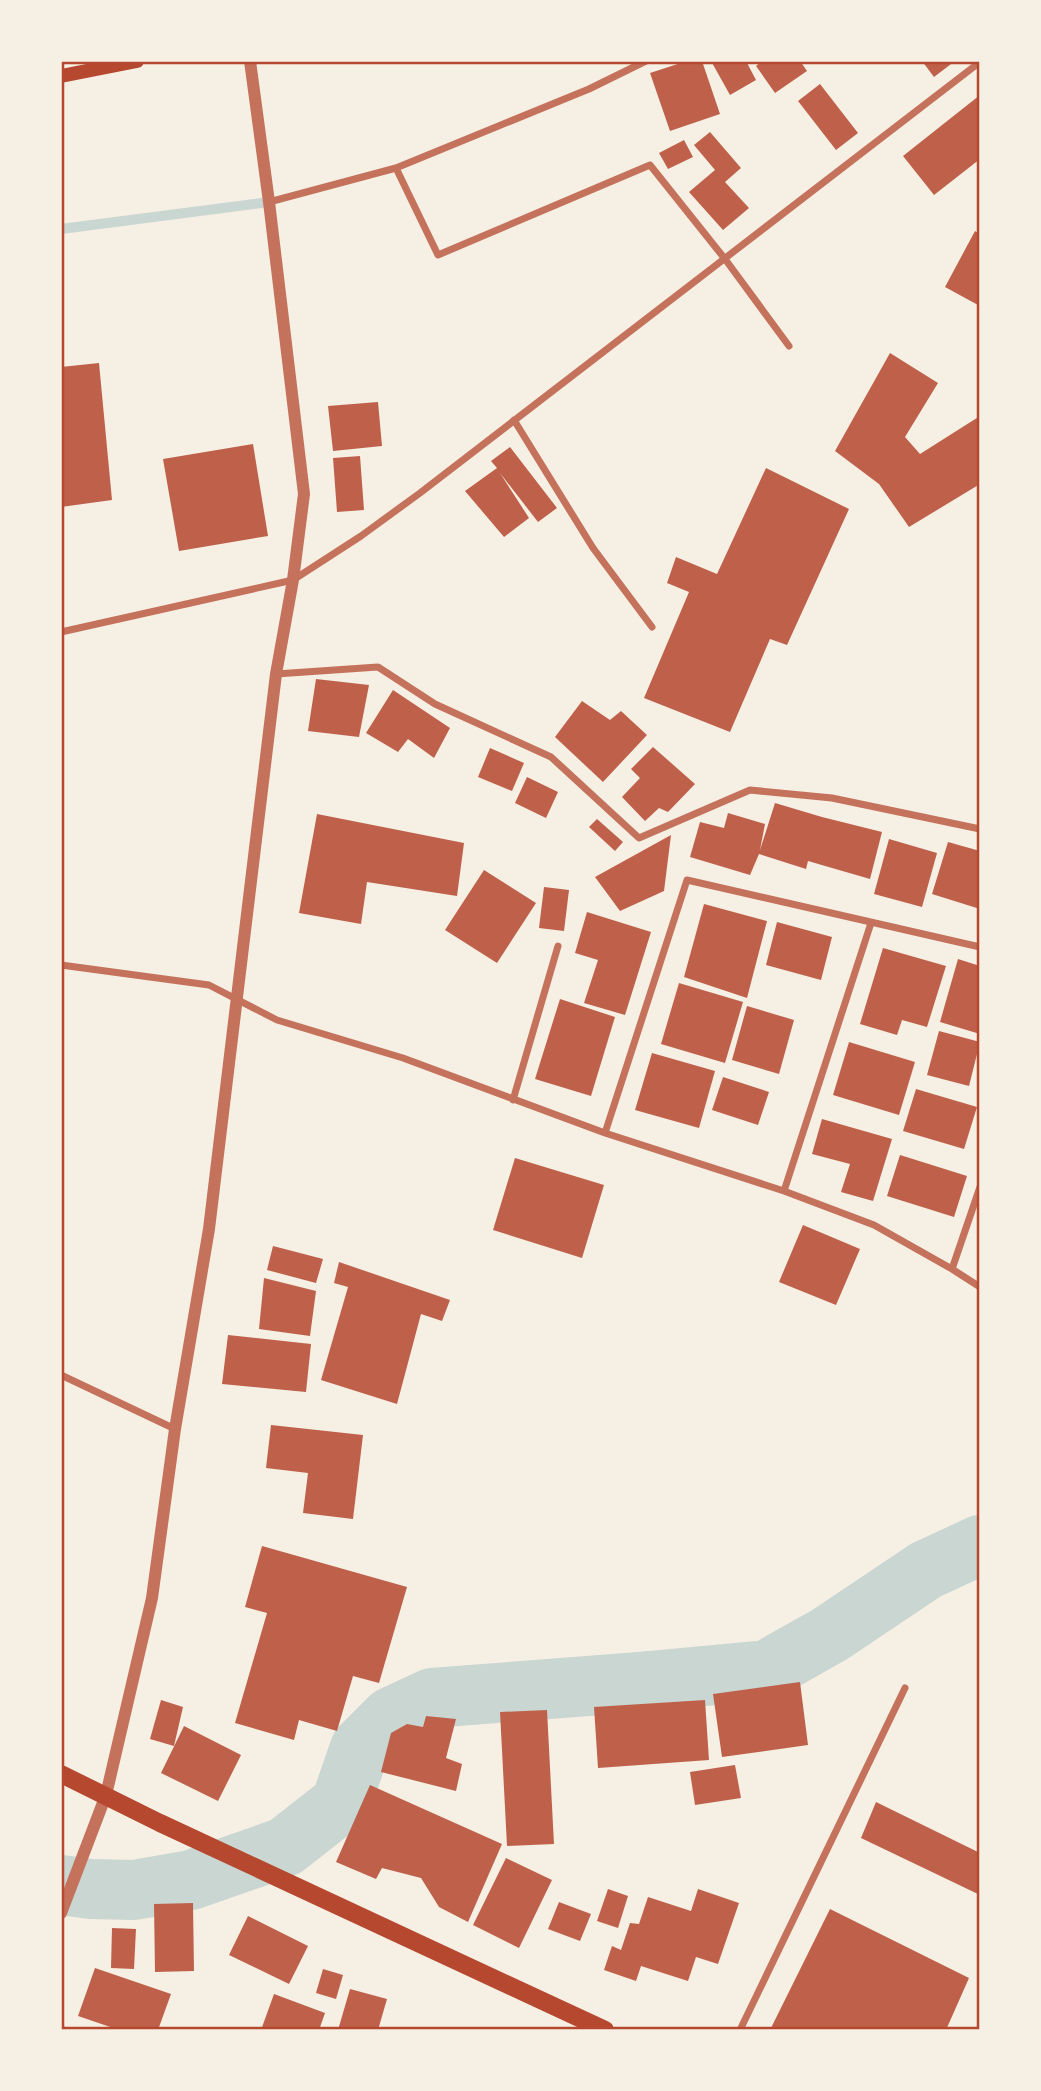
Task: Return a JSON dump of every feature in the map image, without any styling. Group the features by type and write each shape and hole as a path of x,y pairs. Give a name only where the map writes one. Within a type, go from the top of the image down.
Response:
{"main road":[{"path":"61,76 137,61"},
{"path":"61,1774 584,2025 605,2030"}],"street":[{"path":"61,1913 106,1795 152,1598 175,1429 222,1135 276,674 293,580 304,494 250,61"},
{"path":"269,202 396,168 589,89 646,61"},
{"path":"61,632 293,580 362,536 980,62"},
{"path":"396,168 438,255 650,165 725,259 789,346"},
{"path":"514,420 593,548 652,627"},
{"path":"276,674 378,667 435,704 551,757 639,838 750,790 832,798 980,829"},
{"path":"605,1133 687,880 980,947"},
{"path":"784,1191 872,923"},
{"path":"513,1100 558,946"},
{"path":"61,965 209,985 277,1020 403,1058 605,1133 784,1191 874,1225 980,1287"},
{"path":"952,1269 980,1188"},
{"path":"61,1375 175,1429"},
{"path":"740,2030 905,1688"}],"building":[{"path":"687,61 702,61 720,114 670,131 650,73"},
{"path":"711,61 746,61 756,80 730,95"},
{"path":"762,61 800,61 807,71 775,93 756,66"},
{"path":"922,61 955,61 934,77"},
{"path":"820,84 858,133 836,150 798,101"},
{"path":"980,95 980,159 934,195 903,156"},
{"path":"710,132 741,168 725,182 749,208 723,230 689,192 715,170 694,145"},
{"path":"684,140 693,157 668,169 659,153"},
{"path":"975,231 980,234 978,305 945,287"},
{"path":"890,353 938,383 905,437 920,454 980,416 980,484 909,527 879,484 835,451"},
{"path":"99,363 112,500 61,507 61,367"},
{"path":"378,402 382,446 333,451 328,406"},
{"path":"253,444 268,536 179,551 163,459"},
{"path":"510,447 557,508 538,522 500,473 529,518 504,537 465,491 497,468 491,461"},
{"path":"360,456 364,510 337,512 333,458"},
{"path":"766,468 849,509 787,645 770,639 730,732 644,698 689,592 667,583 676,557 717,574"},
{"path":"316,679 369,685 359,737 308,731"},
{"path":"393,690 450,728 434,758 408,739 398,752 366,733"},
{"path":"582,701 610,720 621,711 647,735 603,782 555,737"},
{"path":"653,747 695,784 668,812 659,808 645,821 622,797 640,778 631,769"},
{"path":"490,748 524,763 512,791 478,777"},
{"path":"527,777 558,792 546,818 515,803"},
{"path":"775,803 882,832 870,879 808,861 806,869 759,854 750,875 690,857 700,822 724,828 728,813 765,824 760,850"},
{"path":"317,814 464,843 457,896 367,882 361,924 299,913"},
{"path":"597,819 623,842 615,851 589,827"},
{"path":"671,835 664,891 620,911 595,877"},
{"path":"889,839 937,853 922,907 874,894"},
{"path":"948,842 980,851 980,909 932,894"},
{"path":"484,870 536,903 497,963 445,930"},
{"path":"544,887 569,890 564,931 539,928"},
{"path":"704,904 767,921 747,998 684,977"},
{"path":"587,912 651,932 625,1015 584,1003 598,960 575,953"},
{"path":"777,922 832,937 821,980 766,965"},
{"path":"883,948 946,966 927,1027 902,1020 897,1035 860,1024"},
{"path":"958,959 980,966 980,1034 940,1022"},
{"path":"679,983 743,1002 725,1063 661,1044"},
{"path":"560,999 615,1017 591,1096 535,1079"},
{"path":"747,1006 794,1020 779,1074 732,1060"},
{"path":"939,1031 980,1042 969,1086 927,1075"},
{"path":"849,1042 915,1062 899,1115 833,1095"},
{"path":"652,1053 715,1071 699,1128 635,1110"},
{"path":"723,1077 769,1092 758,1125 712,1110"},
{"path":"916,1089 977,1107 964,1149 903,1131"},
{"path":"822,1119 892,1139 873,1201 841,1192 850,1164 812,1154"},
{"path":"900,1155 967,1176 954,1217 887,1196"},
{"path":"515,1158 604,1185 582,1258 493,1230"},
{"path":"803,1225 860,1249 836,1305 779,1282"},
{"path":"273,1246 323,1259 316,1283 267,1270"},
{"path":"339,1262 450,1300 442,1321 421,1314 397,1404 321,1380 348,1287 334,1283"},
{"path":"264,1278 316,1291 310,1336 259,1329"},
{"path":"228,1335 311,1344 306,1392 222,1384"},
{"path":"271,1425 363,1435 353,1519 303,1513 308,1473 266,1468"},
{"path":"262,1546 407,1587 379,1683 353,1676 337,1731 299,1720 294,1740 235,1723 267,1613 245,1607"},
{"path":"800,1682 808,1745 722,1757 713,1694"},
{"path":"161,1700 183,1707 174,1746 150,1739"},
{"path":"705,1700 709,1760 598,1768 594,1707"},
{"path":"547,1710 554,1844 507,1846 500,1712"},
{"path":"426,1716 456,1719 446,1758 462,1764 456,1791 381,1772 391,1733 407,1724 423,1727"},
{"path":"184,1726 241,1755 218,1801 161,1773"},
{"path":"735,1765 741,1798 695,1805 690,1772"},
{"path":"370,1785 502,1844 468,1922 439,1907 421,1878 382,1868 376,1879 336,1862"},
{"path":"876,1802 980,1853 980,1895 861,1838"},
{"path":"506,1858 552,1880 519,1948 473,1925"},
{"path":"608,1889 628,1896 618,1928 597,1921"},
{"path":"698,1889 739,1903 718,1964 696,1957 688,1981 641,1966 636,1981 604,1970 612,1946 621,1950 630,1923 639,1924 648,1897 691,1911"},
{"path":"559,1902 591,1914 580,1941 548,1929"},
{"path":"193,1903 194,1971 155,1972 154,1904"},
{"path":"830,1909 969,1978 946,2030 770,2030"},
{"path":"248,1916 308,1946 289,1984 229,1955"},
{"path":"112,1928 136,1929 134,1969 111,1968"},
{"path":"95,1968 171,1994 158,2030 119,2030 78,2016"},
{"path":"323,1969 343,1975 336,1999 316,1993"},
{"path":"350,1989 387,1999 378,2030 338,2030"},
{"path":"274,1994 325,2013 319,2030 261,2030"}],"waterway":[{"path":"61,229 269,202"},
{"path":"61,1885 134,1890 191,1880 285,1847 341,1803 360,1748 391,1717 432,1698 767,1670 829,1635 926,1570 980,1545"}]}
